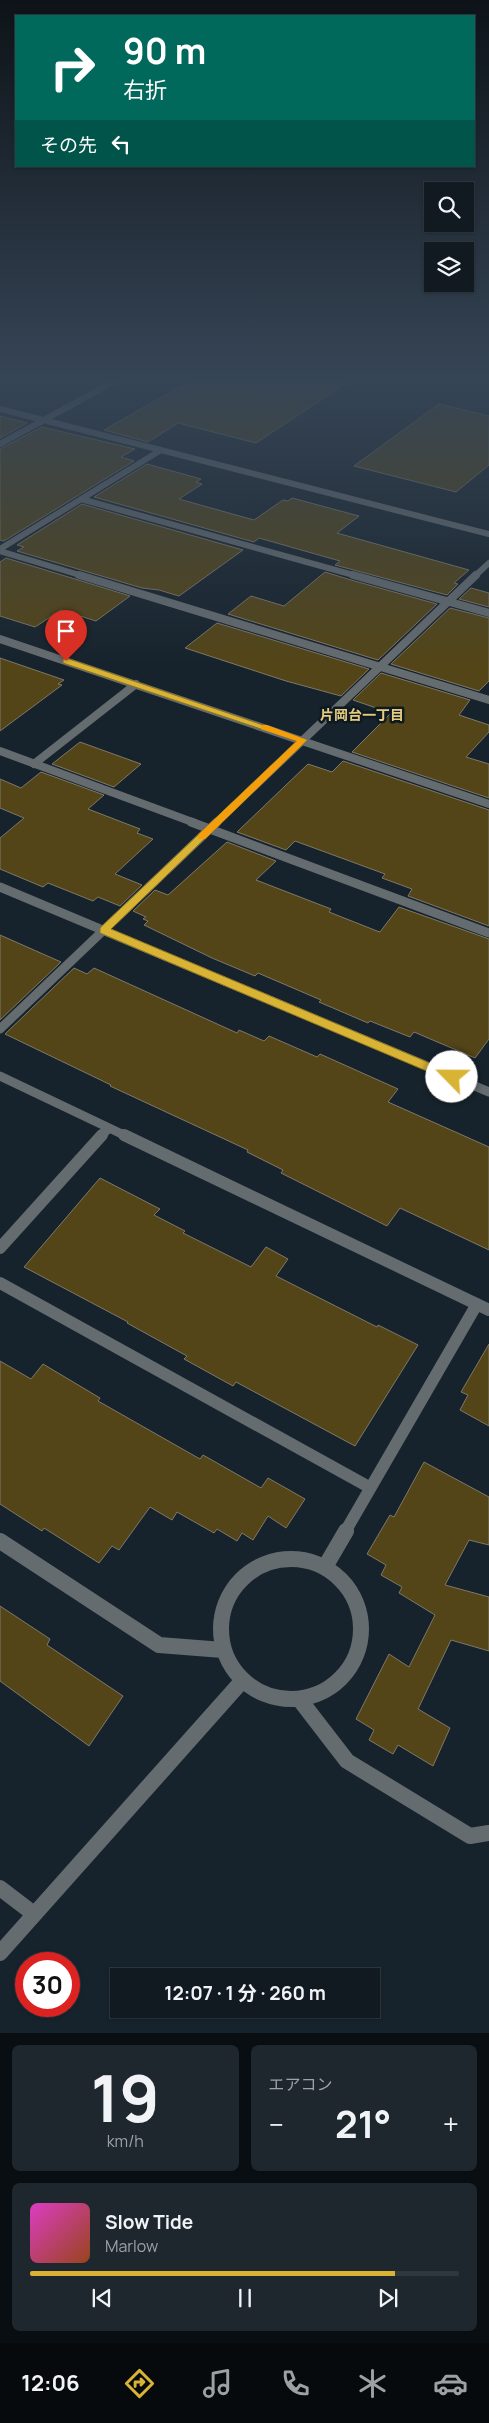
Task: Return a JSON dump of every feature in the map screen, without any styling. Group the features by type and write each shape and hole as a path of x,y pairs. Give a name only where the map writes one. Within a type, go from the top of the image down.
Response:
{"street":[{"path":"0,550 120,475"},
{"path":"258,475 489,534"},
{"path":"81,499 489,613"},
{"path":"0,550 489,700"},
{"path":"0,1030 489,563"},
{"path":"0,639 489,804"},
{"path":"34,764 136,684"},
{"path":"0,751 489,933"},
{"path":"0,887 489,1092"},
{"path":"0,1076 489,1310"},
{"path":"0,1248 109,1128"},
{"path":"0,1283 369,1488"},
{"path":"325,1567 477,1304"},
{"path":"0,1542 159,1645 223,1650"},
{"path":"292,1558 325,1567 346,1586 360,1612 361,1642 350,1669 328,1690 300,1700 269,1696 243,1680 223,1650 220,1616 233,1584 259,1564 292,1558"},
{"path":"0,1954 243,1680"},
{"path":"300,1700 347,1761 470,1836 489,1833"},
{"path":"0,1888 34,1914"}],"building":[{"path":"0,475 111,475 4,541 0,540"},
{"path":"130,475 186,475 201,479 196,482 202,484 179,499 254,520 283,500 288,501 292,498 359,516 337,533 469,570 454,583 458,584 447,595 335,565 340,561 259,538 254,542 94,497"},
{"path":"389,475 477,475 456,492"},
{"path":"82,504 243,550 179,596 159,590 142,588 17,551 24,547 17,545"},
{"path":"6,558 130,596 96,621 61,610 35,627 0,616 0,562"},
{"path":"325,572 437,604 378,660 228,614 251,596 284,606"},
{"path":"471,588 489,593 489,607 459,599"},
{"path":"450,608 489,618 489,681 479,691 391,664"},
{"path":"217,623 369,669 341,696 286,681 185,648"},
{"path":"0,658 64,680 58,684 62,685 0,731"},
{"path":"381,673 470,700 459,715 489,725 489,732 466,757 489,764 489,798 352,752 391,713 353,700"},
{"path":"80,742 141,764 114,787 52,764"},
{"path":"343,761 489,810 489,926 408,896 412,889 382,878 385,874 295,841 286,850 237,832 308,764 332,772"},
{"path":"41,772 104,795 88,809 140,829 137,833 153,839 115,874 142,885 120,906 98,897 93,901 48,883 43,887 0,869 0,838 24,818 0,808 0,779 21,788"},
{"path":"227,842 276,861 256,880 331,909 329,912 377,931 380,932 399,907 489,939 489,1039 475,1058 414,1032 410,1037 370,1021 368,1023 258,973 255,976 212,958 144,925 148,921 143,919 146,917 133,911 155,890 168,895"},
{"path":"0,935 61,962 0,1020"},
{"path":"74,968 87,974 94,968 237,1033 239,1030 264,1041 269,1036 317,1057 320,1054 398,1089 388,1102 489,1147 489,1250 400,1208 387,1226 281,1173 283,1170 247,1152 248,1150 110,1086 5,1034"},
{"path":"100,1178 160,1209 154,1215 185,1231 183,1233 251,1267 266,1247 288,1259 276,1276 377,1327 378,1325 418,1345 355,1446 236,1382 233,1386 184,1359 187,1356 128,1322 24,1267"},
{"path":"489,1344 489,1426 460,1410 468,1395 461,1392"},
{"path":"0,1361 31,1379 43,1364 100,1398 98,1401 200,1459 203,1455 261,1488 268,1478 305,1499 286,1528 268,1516 253,1540 242,1533 237,1541 217,1529 214,1533 177,1512 172,1520 150,1507 119,1550 112,1546 99,1563 44,1528 42,1531 0,1504"},
{"path":"424,1462 489,1497 489,1545 469,1540 445,1585 489,1597 489,1651 451,1640 418,1709 450,1728 433,1766 398,1745 393,1754 369,1740 374,1730 356,1719 389,1654 409,1667 435,1615 399,1593 402,1587 381,1575 386,1565 367,1554 390,1515 394,1517"},
{"path":"0,1606 50,1639 47,1645 123,1696 89,1746 0,1681"}],"slow traffic":[{"path":"202,837 303,740 264,727"}],"district":[{"name":"片岡台一丁目","path":"362,715"}],"route":[{"path":"66,661 303,740 103,930 452,1077"}]}
